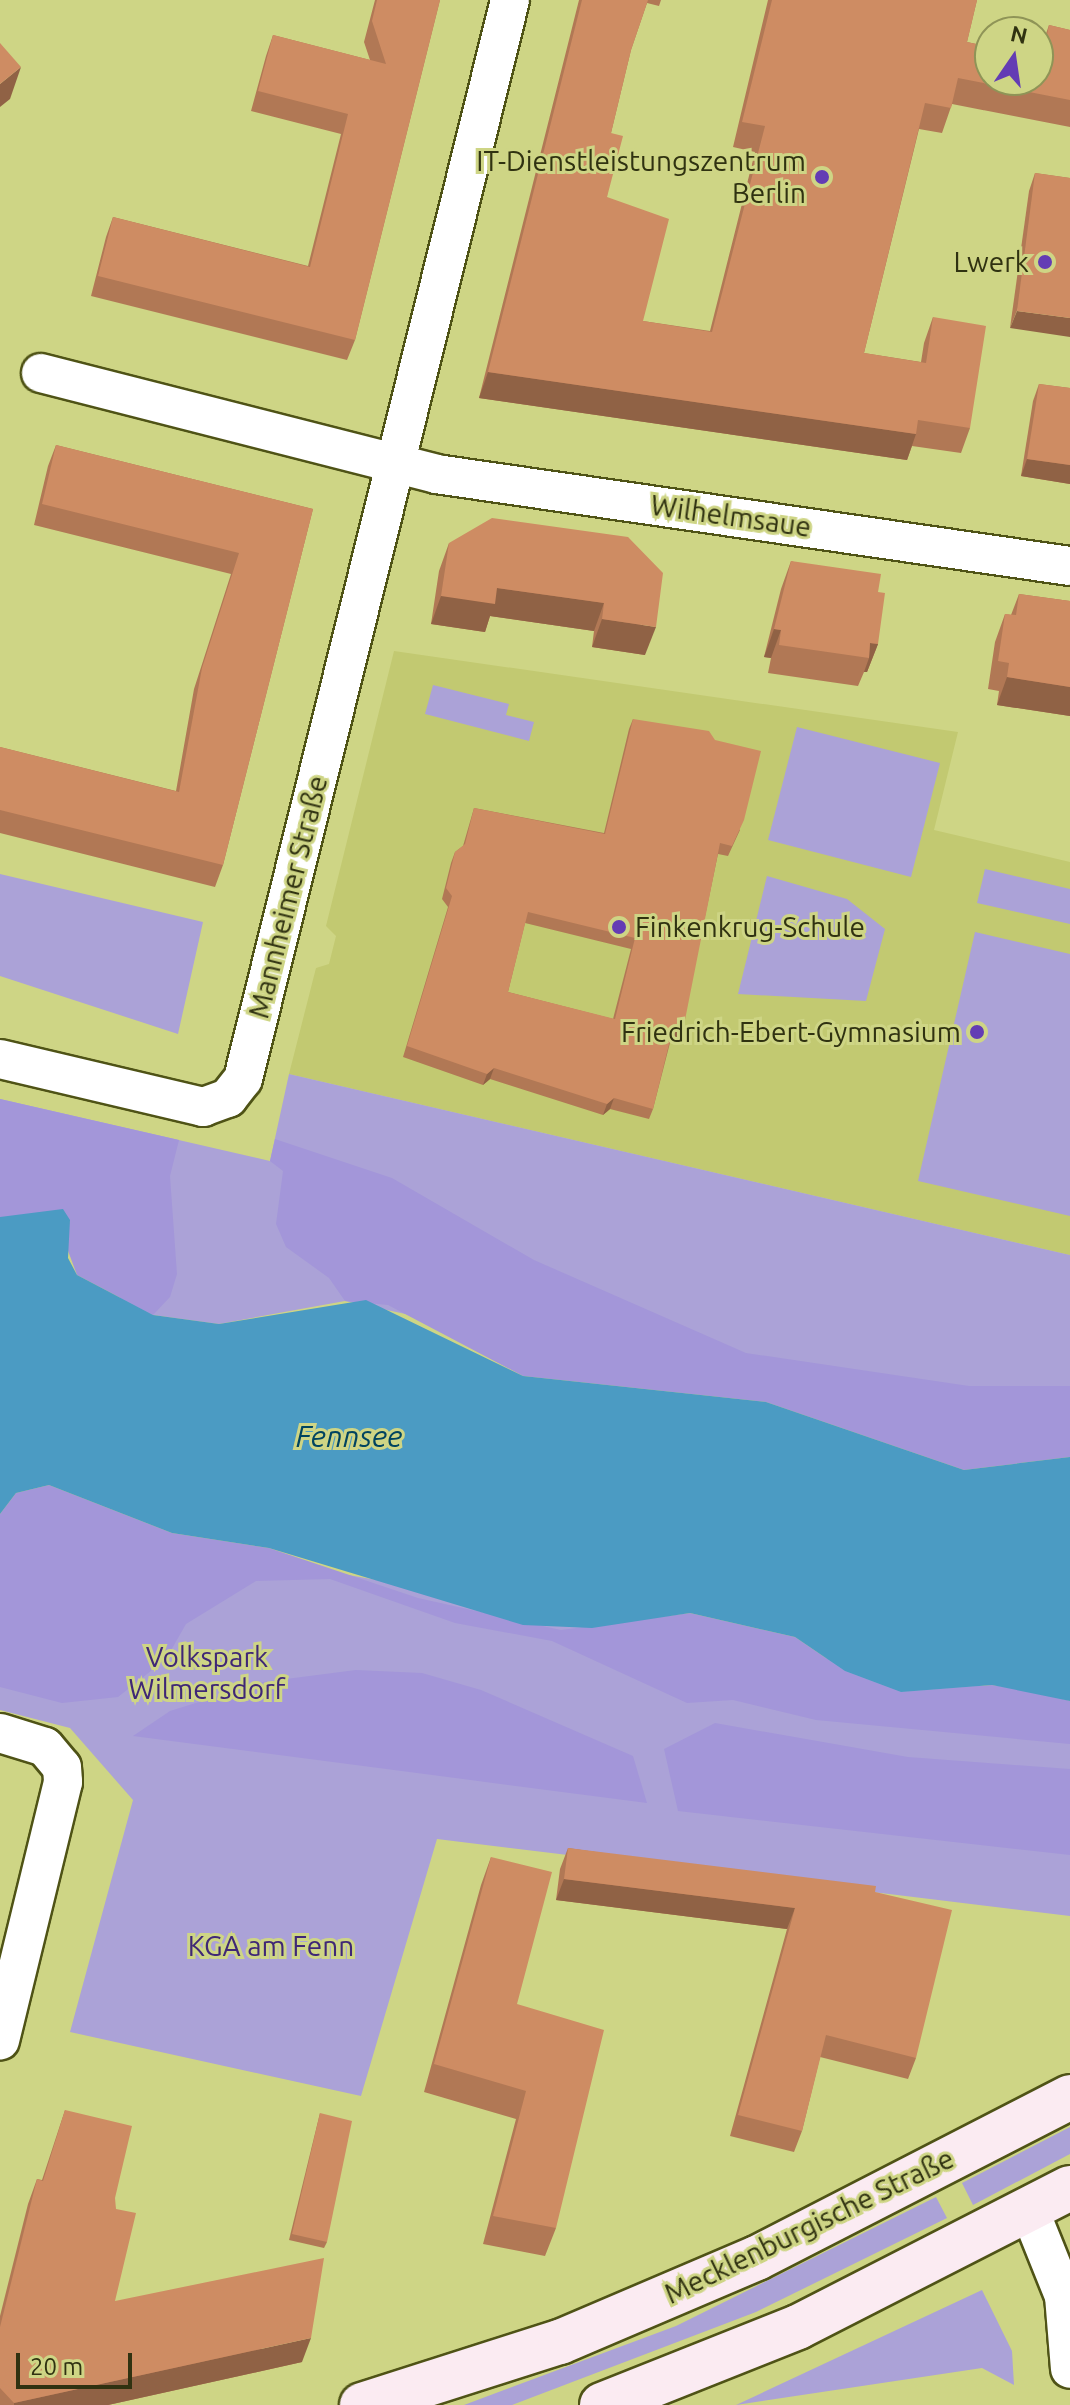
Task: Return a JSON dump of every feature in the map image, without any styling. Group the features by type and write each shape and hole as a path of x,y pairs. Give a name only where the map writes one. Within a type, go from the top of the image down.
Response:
{"main road":[{"name":"Mecklenburgische Straße","path":"362,2405 560,2342 757,2258 1070,2097"},
{"path":"602,2405 798,2327 1070,2188"}],"street":[{"name":"Mannheimer Straße","path":"0,1059 203,1107 228,1098 243,1079 510,0"},
{"path":"41,373 394,463"},
{"name":"Wilhelmsaue","path":"394,463 1070,566"},
{"path":"0,1733 45,1747 62,1767 63,1782 0,2040"},
{"path":"1029,2209 1064,2296 1070,2369"}],"shaded area":[{"name":"Finkenkrug-Schule","path":"394,651 958,732 934,830 1070,862 1070,1255 289,1074 316,968 329,964 336,936 326,926"},
{"path":"0,1099 179,1140 170,1176 177,1274 170,1297 153,1315 77,1275 64,1240 70,1220 0,1217"},
{"path":"275,1139 392,1178 534,1260 746,1353 969,1386 1070,1386 1070,1457 964,1470 766,1402 523,1376 388,1305 345,1301 329,1278 286,1247 276,1224 283,1171 270,1161"},
{"path":"49,1485 172,1533 269,1548 418,1598 561,1630 690,1613 795,1637 845,1671 901,1692 992,1685 1034,1691 1070,1701 1070,1744 816,1720 733,1700 687,1703 552,1641 455,1623 330,1579 256,1581 186,1624 166,1659 118,1697 62,1703 0,1687 0,1514 16,1493"},
{"path":"356,1670 422,1673 481,1690 633,1756 647,1803 133,1736 170,1711 263,1682"},
{"path":"715,1723 908,1757 1070,1769 1070,1855 678,1811 664,1749"}],"green space":[{"path":"433,685 509,704 506,715 534,722 529,741 425,714"},
{"path":"797,727 940,763 911,877 768,840"},
{"path":"985,869 1070,889 1070,924 977,903"},
{"path":"0,874 203,922 178,1034 0,976"},
{"path":"767,876 847,899 885,929 866,1001 738,994"},
{"path":"975,932 1070,954 1070,1216 918,1181"},
{"path":"289,1074 1070,1255 1070,1457 345,1301 219,1324 153,1315 125,1305 63,1209 0,1217 0,1099 270,1161"},
{"name":"Volkspark Wilmersdorf","path":"0,1514 1070,1701 1070,1916 437,1839 361,2096 70,2032 133,1800 70,1728 0,1710"},
{"path":"1070,2127 1070,2154 973,2205 962,2183"},
{"path":"936,2197 947,2218 756,2312 512,2405 464,2405 676,2326"},
{"path":"982,2290 1012,2351 1014,2385 982,2368 736,2405"}],"water":[{"name":"Fennsee","path":"63,1209 70,1220 68,1258 77,1275 153,1315 219,1324 366,1300 523,1376 766,1402 964,1470 1070,1457 1070,1701 992,1685 901,1692 845,1671 795,1637 690,1613 592,1628 523,1625 269,1548 172,1533 49,1485 16,1493 0,1514 0,1217"}],"building":[{"path":"377,0 440,0 355,340 98,276 113,217 310,267 348,114 258,91 273,35 386,64 372,21"},
{"path":"582,0 648,0 631,50 611,133 623,136 607,197 669,219 643,321 712,332 765,126 742,122 772,0 977,0 967,42 974,44 974,81 958,78 951,108 925,103 864,353 926,363 933,317 986,326 970,428 918,420 916,434 488,372"},
{"path":"1054,26 1070,30 1070,100 1050,96 1054,96"},
{"path":"0,43 21,67 0,84"},
{"name":"Lwerk","path":"1035,173 1070,178 1070,318 1017,311"},
{"path":"1039,384 1070,388 1070,465 1027,459"},
{"path":"56,445 313,509 223,865 0,810 0,747 179,792 202,668 239,553 42,504"},
{"path":"492,518 628,537 663,573 656,627 602,619 604,603 497,588 495,604 441,596 449,543"},
{"path":"791,561 881,574 878,592 885,593 878,644 870,643 869,658 779,645 781,630 774,629"},
{"path":"1019,594 1070,601 1070,687 1007,677 1009,663 998,661 1005,614 1016,615"},
{"path":"633,719 709,731 715,740 761,751 744,820 732,846 720,843 684,1025 673,1028 653,1109 614,1098 607,1104 494,1068 487,1074 407,1046 452,896 446,888 455,852 465,844 474,808 605,834","holes":["528,912 635,938 615,1019 508,992"]},
{"path":"568,1848 876,1886 875,1892 952,1910 916,2058 826,2035 802,2131 738,2115 795,1908 564,1879"},
{"path":"491,1857 552,1872 517,2004 604,2030 556,2228 493,2216 526,2091 434,2064"},
{"path":"65,2110 132,2126 115,2198 116,2209 136,2213 115,2301 324,2258 311,2338 14,2403 0,2388 0,2327 37,2179 43,2181"},
{"path":"320,2113 352,2121 327,2242 292,2234"}],"place":[{"name":"IT-Dienstleistungszentrum Berlin","path":"822,177"},
{"name":"Lwerk","path":"1045,262"},
{"name":"Finkenkrug-Schule","path":"619,927"},
{"name":"Friedrich-Ebert-Gymnasium","path":"977,1032"}],"park label":[{"name":"KGA am Fenn","path":"271,1946"}]}
